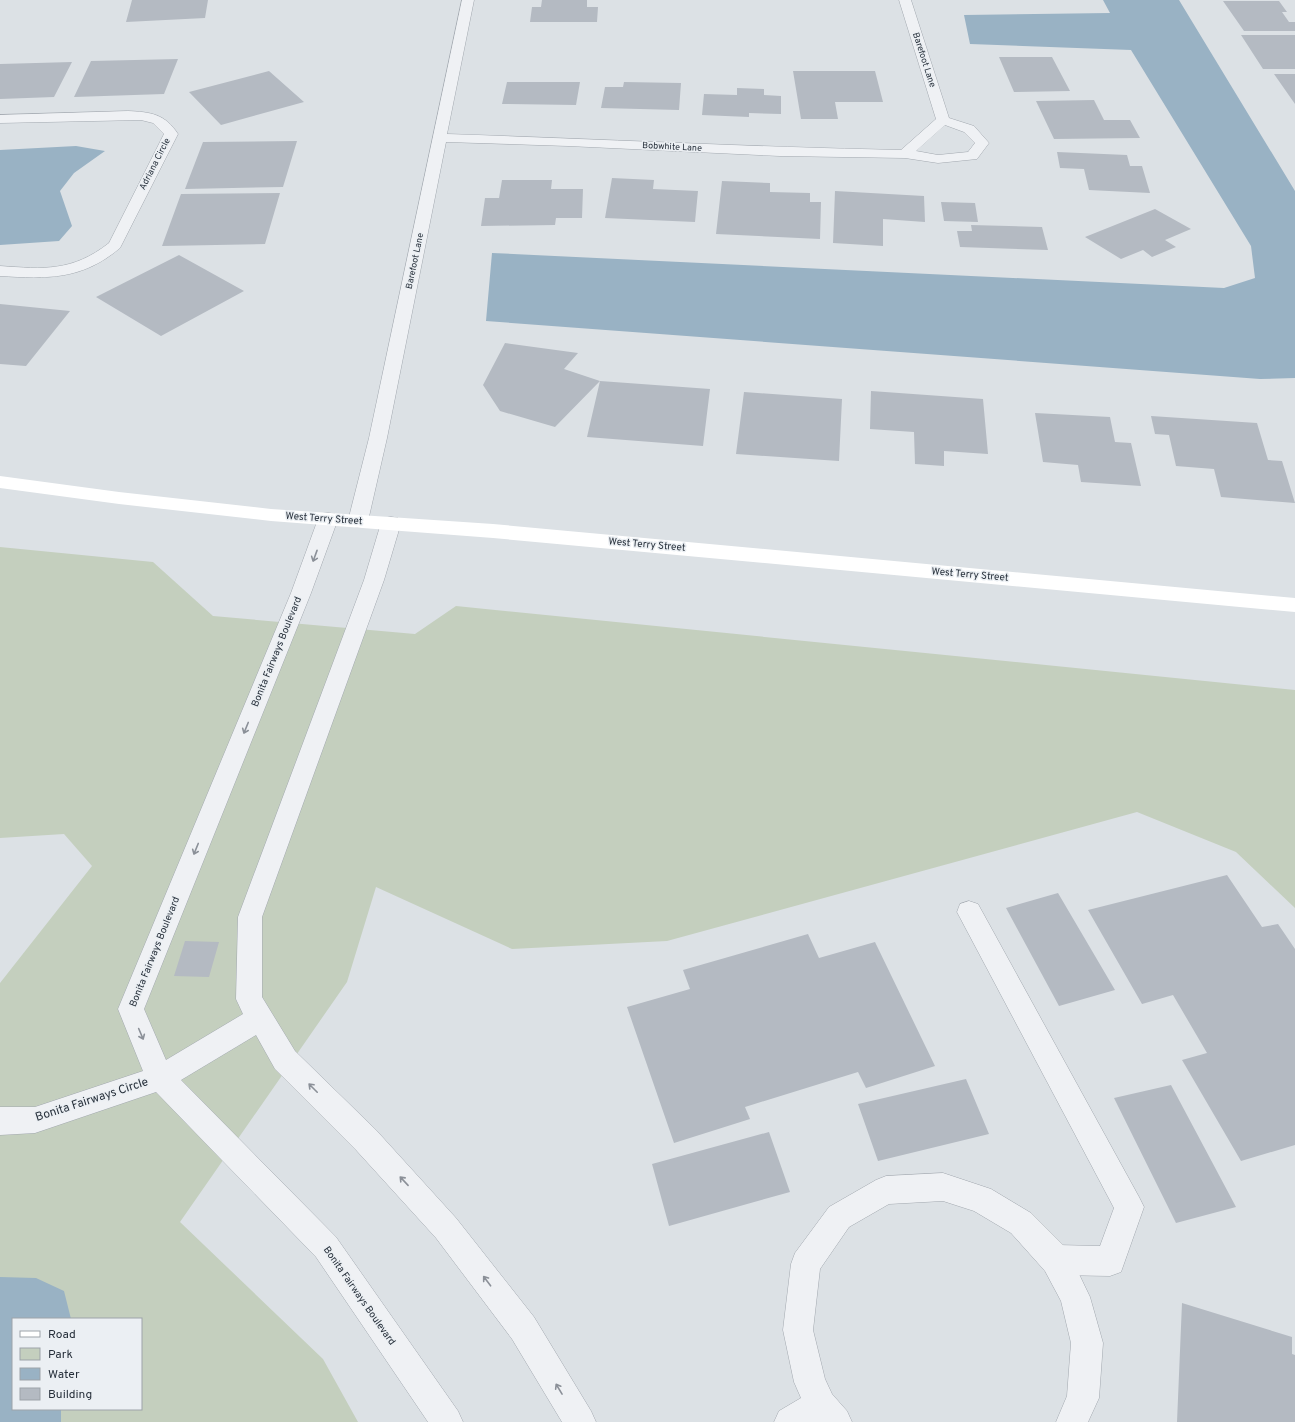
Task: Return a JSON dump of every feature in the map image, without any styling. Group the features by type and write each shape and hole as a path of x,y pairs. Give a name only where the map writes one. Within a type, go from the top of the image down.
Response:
{"street":[{"name":"Barefoot Lane","path":"358,521 378,438 468,0"},
{"name":"Barefoot Lane","path":"905,0 943,120"},
{"name":"Adriana Circle","path":"0,119 136,116 161,120 167,126 171,134 115,245 103,257 83,266 56,273 0,271"},
{"name":"Bobwhite Lane","path":"440,138 568,142 780,152 905,154 938,159 972,156 982,143 969,129 943,120"},
{"path":"905,154 943,120"},
{"name":"West Terry Street","path":"0,482 127,499 271,515 509,532 1295,605"},
{"name":"Bonita Fairways Boulevard","path":"328,519 301,593 131,1009 160,1078 326,1247 447,1422"},
{"path":"391,524 374,580 250,917 249,999 285,1060 366,1140 446,1228 523,1328 580,1422"},
{"path":"969,912 1130,1207 1110,1261 1056,1260"},
{"name":"Bonita Fairways Circle","path":"0,1121 35,1120 160,1078 260,1018"},
{"path":"790,1422 829,1413 810,1382 798,1330 806,1264 839,1217 886,1190 944,1187 981,1199 1021,1223 1056,1260 1075,1297 1087,1343 1083,1398 1072,1422"}],"green space":[{"path":"0,547 153,562 213,616 415,634 456,606 1295,690 1295,908 1236,852 1137,812 667,941 512,949 376,887 347,982 180,1222 323,1359 358,1422 0,1422 0,983 92,866 64,834 0,838"}],"water":[{"path":"1103,0 1179,0 1295,191 1295,378 1260,379 486,321 492,253 1224,288 1255,278 1251,246 1131,50 970,44 964,15 1110,13"},
{"path":"76,146 105,151 74,173 60,191 72,226 59,241 0,245 0,150"},
{"path":"0,1277 36,1278 64,1291 71,1318 12,1318 12,1410 61,1410 61,1422 0,1422"}],"building":[{"path":"132,0 208,0 205,18 126,22"},
{"path":"542,0 587,0 587,7 598,7 597,22 530,22 532,7 541,7"},
{"path":"1223,1 1279,1 1287,12 1282,12 1289,22 1295,22 1295,31 1244,31"},
{"path":"1241,35 1295,35 1295,69 1263,69"},
{"path":"999,57 1052,57 1070,91 1014,92"},
{"path":"178,59 164,94 74,97 91,61"},
{"path":"72,62 54,97 0,99 0,64"},
{"path":"269,71 304,102 221,125 189,92"},
{"path":"793,71 875,71 883,102 835,102 838,119 801,119"},
{"path":"1274,74 1295,74 1295,104"},
{"path":"507,82 580,82 576,105 502,104"},
{"path":"624,82 681,83 679,110 601,108 605,87 623,87"},
{"path":"737,88 764,89 764,95 781,96 781,114 749,113 749,117 702,115 704,94 737,95"},
{"path":"1094,100 1104,120 1130,120 1140,138 1054,139 1036,101"},
{"path":"297,141 283,187 185,189 203,142"},
{"path":"1057,152 1127,155 1130,166 1142,166 1150,193 1089,190 1084,169 1060,168"},
{"path":"612,178 654,180 653,189 698,191 695,222 605,218"},
{"path":"502,180 552,180 551,189 583,189 582,218 556,218 555,225 481,226 485,198 499,198"},
{"path":"722,181 770,183 770,192 810,193 810,202 821,202 820,239 716,234"},
{"path":"835,191 924,196 925,222 883,219 883,246 833,243"},
{"path":"280,193 265,244 162,246 181,194"},
{"path":"941,202 975,203 978,222 944,221"},
{"path":"1155,209 1191,229 1165,240 1176,247 1152,257 1143,250 1121,259 1085,237"},
{"path":"971,225 1042,227 1048,250 960,247 957,231 972,231"},
{"path":"179,255 244,291 161,336 96,297"},
{"path":"0,304 70,311 26,366 0,364"},
{"path":"505,343 578,353 564,369 600,381 555,427 500,411 483,385"},
{"path":"600,381 710,389 703,446 587,437"},
{"path":"871,391 983,399 988,454 944,451 944,466 915,464 914,432 870,429"},
{"path":"744,392 842,399 839,461 736,454"},
{"path":"1035,413 1110,417 1115,442 1131,443 1141,486 1081,482 1078,465 1043,462"},
{"path":"1151,416 1257,423 1268,460 1282,461 1295,503 1221,497 1214,469 1176,466 1169,435 1155,434"},
{"path":"1227,875 1262,927 1278,924 1295,949 1295,1145 1241,1161 1182,1060 1207,1053 1173,995 1142,1004 1088,910"},
{"path":"1058,893 1115,990 1059,1006 1006,908"},
{"path":"808,934 819,958 875,942 935,1066 866,1088 858,1072 745,1107 750,1119 674,1143 627,1007 690,989 683,970"},
{"path":"185,941 219,942 209,977 174,976"},
{"path":"966,1079 989,1134 878,1161 858,1104"},
{"path":"1171,1085 1236,1207 1176,1223 1114,1098"},
{"path":"769,1132 790,1192 669,1226 652,1164"},
{"path":"1182,1303 1292,1337 1292,1354 1295,1355 1295,1422 1177,1422"}]}
